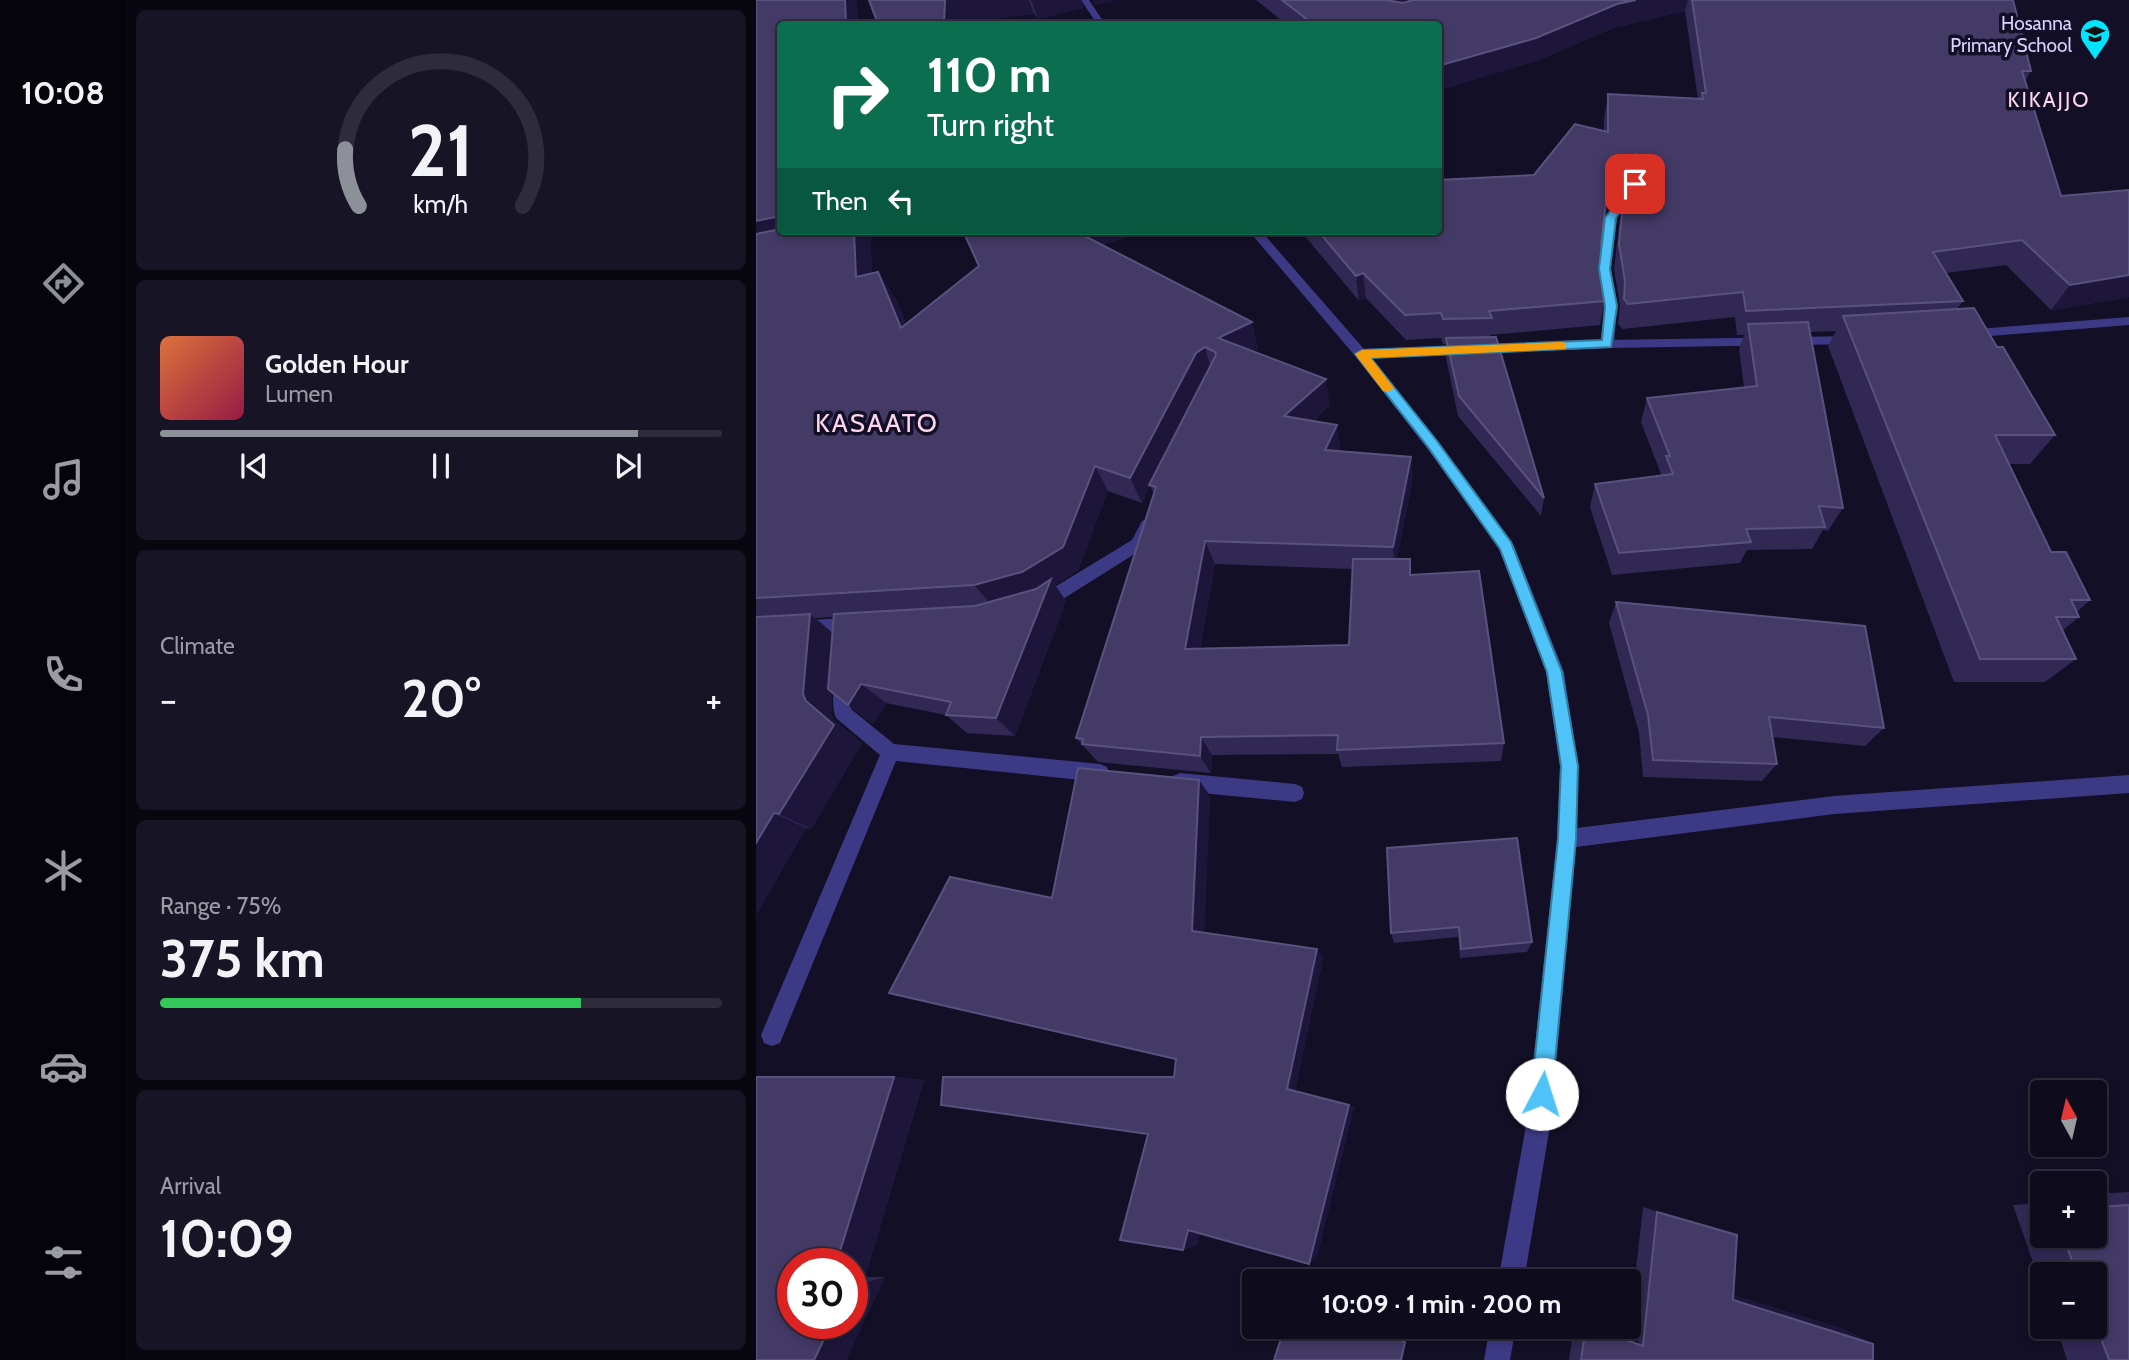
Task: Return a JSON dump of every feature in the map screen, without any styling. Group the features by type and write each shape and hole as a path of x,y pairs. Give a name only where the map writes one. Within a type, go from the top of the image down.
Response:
{"street":[{"path":"1085,0 1099,21"},
{"path":"1607,344 1611,306 1605,269 1611,218 1635,184"},
{"path":"1258,235 1362,354 1506,546 1555,672 1569,766 1567,839 1539,1120 1513,1269"},
{"path":"1950,335 2129,321"},
{"path":"1362,354 1607,344 1872,339"},
{"path":"1019,610 1045,603 1138,544 1144,538 1149,510"},
{"path":"756,631 874,623"},
{"path":"848,625 842,712 890,752 1119,775"},
{"path":"772,1035 890,752"},
{"path":"1160,779 1295,793"},
{"path":"1567,839 1834,805 2129,784"},
{"path":"1497,1360 1501,1339"}],"building":[{"path":"756,0 845,0 846,21 777,21 777,217 756,221"},
{"path":"869,0 945,0 944,21 877,21"},
{"path":"1282,0 1387,0 1403,3 1413,0 1636,0 1617,4 1536,38 1442,65 1442,21 1309,21"},
{"path":"1692,0 2013,0 2031,71 2022,71 2061,196 2129,190 2129,275 2070,285 2022,240 1933,252 1963,301 1746,311 1743,292 1628,304 1624,299 1625,281 1619,244 1624,194 1649,159 1636,154 1607,193 1601,244 1607,281 1605,301 1489,311 1492,318 1443,319 1441,313 1405,315 1363,273 1356,276 1321,235 1442,235 1442,180 1534,175 1575,124 1608,132 1608,94 1703,99 1702,93 1706,93"},
{"path":"777,230 777,235 854,235 856,277 878,272 901,328 979,266 965,235 1083,235 1252,322 1218,338 1326,379 1284,416 1337,425 1325,450 1411,457 1393,547 1205,541 1185,649 1349,645 1353,559 1410,559 1410,575 1479,571 1504,743 1337,750 1338,735 1201,737 1200,756 1082,744 1083,739 1076,738 1156,487 1149,485 1216,355 1205,347 1196,353 1130,478 1095,466 1063,547 1022,572 974,585 756,598 756,234"},
{"path":"1974,308 1997,347 2003,347 2055,435 1995,435 2051,552 2066,552 2090,600 2071,600 2079,617 2056,617 2076,659 1980,659 1843,316"},
{"path":"1808,322 1843,508 1819,506 1825,527 1746,529 1751,542 1619,553 1595,484 1673,474 1666,456 1670,456 1647,398 1757,386 1748,324"},
{"path":"1496,337 1544,498 1459,396 1446,338"},
{"path":"1051,579 996,718 946,715 951,702 861,684 848,705 828,689 834,614 975,606 1036,589"},
{"path":"1616,602 1865,626 1884,728 1769,717 1777,764 1653,760 1648,715"},
{"path":"810,614 803,694 806,701 834,725 779,814 774,813 756,843 756,617"},
{"path":"1078,768 1199,780 1192,931 1317,949 1287,1089 1349,1105 1309,1264 1188,1230 1183,1250 1120,1240 1148,1134 941,1105 943,1077 1174,1077 1176,1059 889,993 950,877 1052,898"},
{"path":"1517,838 1532,942 1461,949 1459,927 1391,933 1387,848"},
{"path":"756,1077 894,1077 841,1248 777,1248 777,1339 824,1339 814,1360 756,1360"},
{"path":"2129,1205 2129,1360 2109,1360 2101,1339 2107,1339 2107,1262 2073,1262 2067,1248 2107,1248 2107,1206"},
{"path":"1657,1212 1737,1235 1733,1300 1873,1344 1873,1360 1581,1360 1584,1339 1623,1339 1643,1346"},
{"path":"1281,1339 1398,1339 1405,1342 1401,1360 1274,1360"}],"slow traffic":[{"path":"1388,388 1362,354 1561,346"}],"place":[{"name":"Hosanna Primary School","path":"2095,61"}],"district":[{"name":"KIKAJJO","path":"2049,100"},
{"name":"KASAATO","path":"877,423"}],"route":[{"path":"1542,1094 1567,839 1569,766 1555,672 1506,546 1362,354 1607,344 1611,306 1605,269 1611,218 1635,184"}]}
